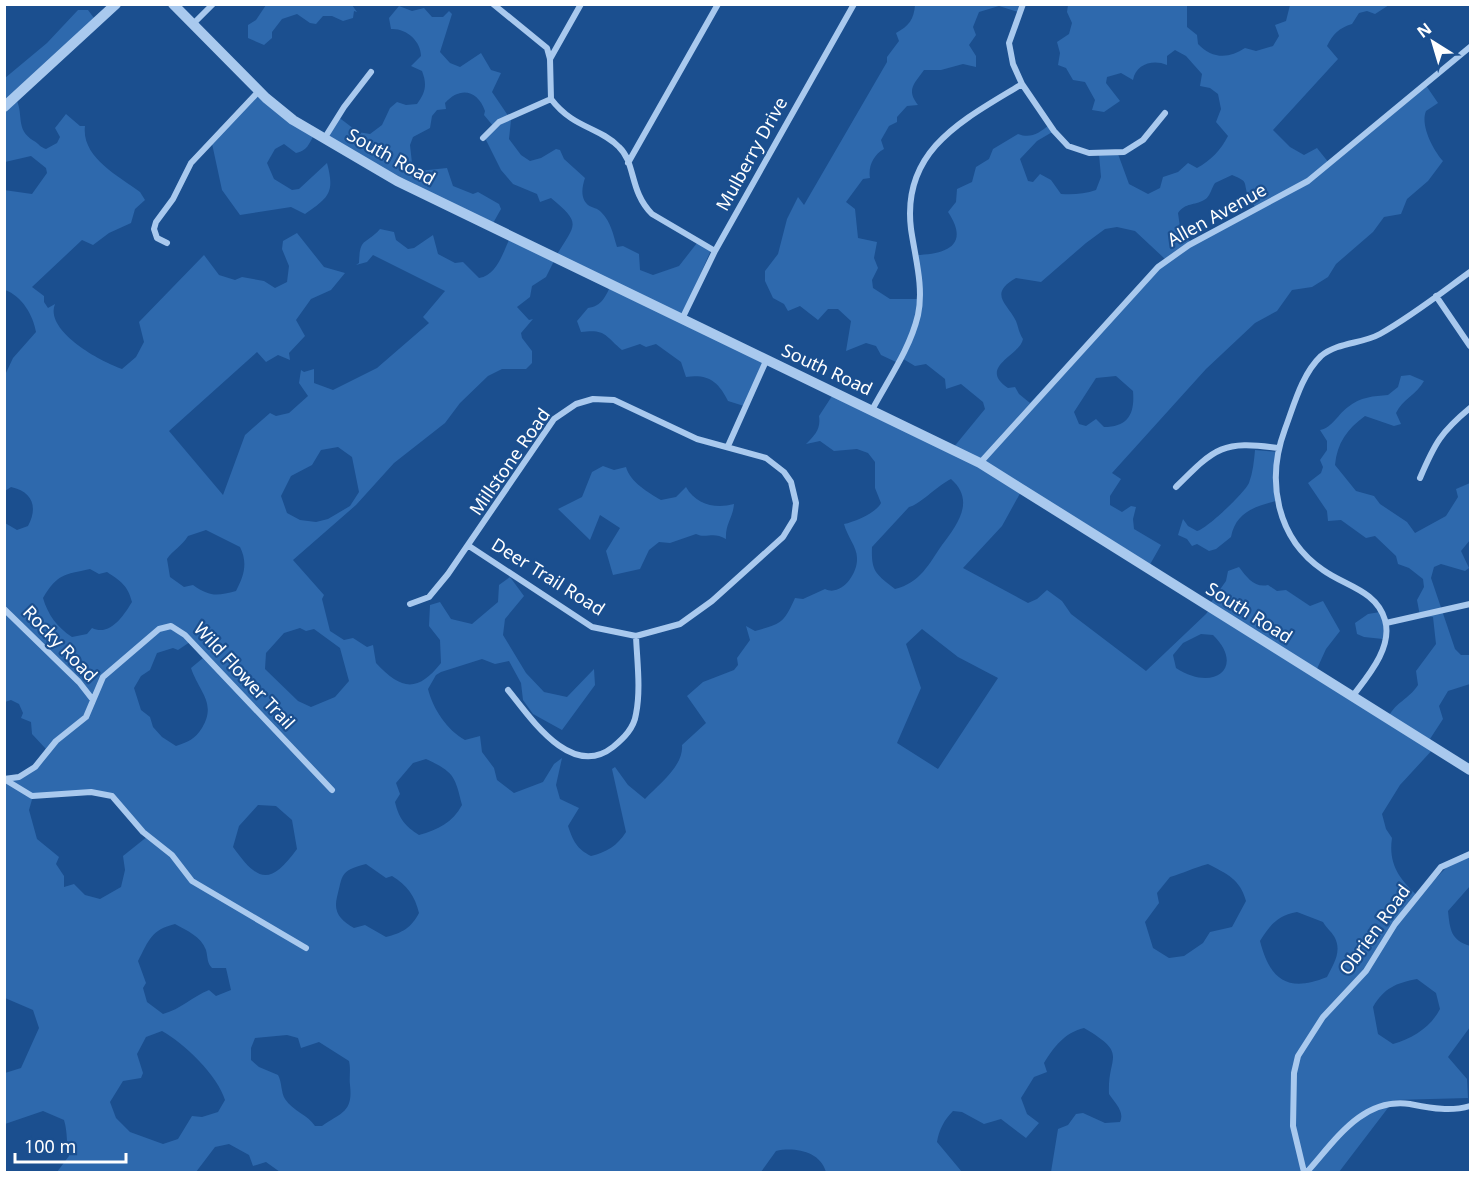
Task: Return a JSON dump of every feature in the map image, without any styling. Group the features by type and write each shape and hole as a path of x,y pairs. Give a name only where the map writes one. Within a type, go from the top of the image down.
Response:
{"street":[{"path":"4,107 116,4"},
{"name":"South Road","path":"173,4 259,91 293,120 324,139 397,181 980,463 1470,770"},
{"path":"193,24 213,4"},
{"path":"493,4 540,40 550,59 550,99 569,119 618,146 628,163 636,194 644,207 714,251"},
{"path":"550,59 581,4"},
{"path":"628,163 718,4"},
{"name":"Mulberry Drive","path":"681,320 714,251 854,4"},
{"path":"1023,4 1009,43 1013,64 1022,84 1063,142 1089,153 1119,153 1134,147 1153,130 1165,113"},
{"name":"Allen Avenue","path":"980,463 1158,267 1189,245 1308,181 1470,47"},
{"path":"324,139 344,107 372,72"},
{"path":"872,410 909,341 918,315 920,289 910,218 919,172 938,141 947,132 1022,84"},
{"path":"167,243 157,238 154,229 156,222 173,199 195,159 259,91"},
{"path":"483,138 499,122 550,99"},
{"path":"1352,697 1377,661 1383,647 1386,623 1376,603 1364,592 1323,571 1297,547 1281,517 1277,501 1275,481 1278,448 1302,386 1312,366 1322,355 1338,347 1377,336 1470,272"},
{"path":"1436,296 1470,346"},
{"path":"728,446 766,361"},
{"name":"Millstone Road","path":"410,603 429,597 469,546 554,419 582,401 614,400 697,439 728,446"},
{"path":"1420,478 1438,439 1447,427 1470,408"},
{"path":"1176,487 1210,455 1221,448 1246,443 1278,448"},
{"name":"Deer Trail Road","path":"469,546 592,627 636,636 667,629 691,617 776,545 794,519 796,509 793,490 784,472 766,458 728,446"},
{"path":"1386,623 1470,604"},
{"name":"Rocky Road","path":"4,609 79,682 93,700"},
{"name":"Wild Flower Trail","path":"4,779 19,777 35,767 56,741 86,717 100,681 159,629 174,627 332,790"},
{"path":"507,690 552,742 563,750 586,755 610,750 632,728 636,717 636,636"},
{"path":"4,779 32,796 92,792 112,796 143,832 172,855 192,881 306,948"},
{"name":"Obrien Road","path":"1305,1173 1293,1126 1294,1073 1298,1056 1323,1017 1366,971 1395,924 1441,867 1470,854"},
{"path":"1305,1173 1355,1120 1378,1105 1399,1103 1441,1110 1470,1106"}],"shaded area":[{"path":"266,5 352,5 357,12 354,11 353,18 343,21 332,16 323,16 316,24 310,23 297,14 282,19 272,32 272,38 264,45 248,38 248,25 256,20"},
{"path":"915,5 1022,5 1018,12 999,6 979,12 973,27 976,35 969,45 976,56 976,67 963,64 941,70 924,70 912,91 918,105 907,106 897,117 897,122 889,126 881,140 884,149 874,158 870,178 863,179 846,202 855,209 858,238 877,242 874,258 878,268 872,280 873,288 890,299 918,299 916,255 946,250 952,246 957,232 948,212 956,202 957,189 972,182 976,167 989,159 993,149 1018,134 1027,136 1035,134 1049,125 1054,131 1037,141 1020,159 1028,181 1033,182 1040,174 1051,180 1061,194 1096,190 1101,177 1099,154 1118,154 1129,184 1148,194 1160,188 1163,177 1178,172 1188,163 1197,168 1202,165 1215,155 1225,141 1228,136 1216,122 1221,109 1218,94 1210,88 1200,86 1202,74 1186,56 1175,50 1167,56 1167,65 1146,64 1138,70 1133,80 1121,73 1107,77 1106,83 1120,101 1104,112 1092,110 1095,100 1085,82 1073,80 1066,68 1058,65 1060,53 1057,42 1069,34 1072,23 1067,12 1068,5 1187,5 1187,27 1197,35 1198,44 1215,55 1227,56 1245,48 1256,51 1273,46 1279,36 1275,25 1286,21 1290,5 1389,5 1375,14 1367,11 1359,13 1352,24 1343,27 1334,35 1327,46 1338,59 1273,130 1290,147 1304,155 1317,148 1329,163 1425,84 1438,103 1426,111 1426,130 1435,151 1443,161 1428,181 1407,199 1401,214 1384,217 1373,232 1336,264 1328,277 1312,287 1292,290 1277,311 1255,323 1206,369 1112,473 1121,479 1110,496 1110,505 1122,512 1131,506 1136,507 1133,519 1134,529 1161,545 1148,568 1023,488 1002,526 963,568 1028,603 1047,590 1062,601 1071,614 1146,671 1206,614 1210,609 1209,605 1226,581 1228,571 1239,567 1255,584 1268,585 1277,591 1286,590 1310,606 1323,601 1340,631 1326,649 1316,671 1388,717 1418,685 1416,671 1436,644 1433,617 1420,616 1417,600 1424,587 1423,579 1409,568 1398,564 1396,556 1375,536 1366,538 1341,520 1328,521 1327,511 1308,483 1321,473 1323,467 1320,460 1327,450 1327,441 1320,430 1332,423 1357,401 1388,395 1398,387 1401,376 1410,375 1424,381 1396,413 1401,424 1394,426 1365,416 1353,426 1341,443 1335,465 1356,491 1374,496 1380,504 1407,522 1415,533 1446,516 1458,497 1456,489 1470,483 1470,540 1461,551 1469,568 1465,571 1441,564 1434,567 1431,578 1455,649 1461,655 1470,655 1470,684 1448,691 1439,706 1443,719 1428,742 1435,747 1400,785 1382,814 1386,829 1392,838 1392,856 1397,871 1418,896 1449,865 1470,857 1470,886 1448,911 1455,937 1470,946 1470,1027 1448,1057 1467,1079 1468,1098 1394,1100 1339,1172 1051,1172 1058,1129 1068,1125 1076,1114 1083,1113 1105,1123 1120,1122 1121,1118 1119,1108 1109,1094 1112,1050 1084,1028 1071,1033 1056,1046 1044,1063 1047,1072 1034,1077 1021,1098 1027,1114 1039,1123 1026,1138 1001,1119 984,1124 962,1112 953,1111 950,1114 942,1125 937,1142 962,1172 826,1172 823,1165 812,1155 791,1150 776,1151 761,1172 280,1172 266,1162 253,1166 249,1155 229,1144 215,1147 196,1172 57,1172 69,1156 64,1120 43,1111 5,1124 5,1073 21,1068 39,1028 33,1010 5,998 5,779 30,770 46,749 32,734 31,722 21,718 23,713 19,704 11,700 5,702 5,523 17,530 28,526 33,507 29,497 18,489 11,487 5,491 5,375 13,358 36,332 26,307 17,297 5,290 4,190 32,194 47,173 46,168 31,156 5,162 5,78 47,43 78,10 88,10 97,22 15,97 22,126 28,136 46,149 57,143 60,137 55,128 66,114 80,126 85,126 85,137 89,147 103,165 140,192 145,200 135,209 131,223 109,233 93,245 82,240 32,287 44,296 44,302 48,308 55,304 54,314 58,325 66,335 101,360 122,369 136,357 144,342 139,322 204,255 219,275 235,280 242,277 264,281 275,288 287,282 289,266 282,249 283,241 297,233 324,267 345,273 331,290 311,299 296,320 305,336 289,353 290,360 278,355 266,362 257,352 169,431 223,495 245,435 270,413 276,416 289,413 308,396 299,383 301,370 304,372 314,369 314,383 333,390 377,368 429,323 423,317 445,291 373,255 367,262 356,265 359,263 364,242 380,229 394,232 396,240 408,249 414,248 433,235 438,254 455,263 463,262 479,278 486,276 495,267 511,236 554,261 546,277 532,286 530,297 517,307 529,320 533,319 521,333 532,351 532,363 526,369 502,369 488,376 460,403 445,423 394,463 356,505 293,560 324,595 322,599 330,631 344,640 353,638 367,647 373,645 376,663 394,679 410,684 425,679 441,663 440,640 429,626 430,605 440,602 451,619 472,624 498,602 499,585 510,577 524,596 505,619 503,635 526,673 544,692 567,697 594,669 595,685 562,730 533,714 523,700 521,683 509,661 495,664 482,659 441,672 436,675 428,689 430,697 447,725 458,736 465,740 480,736 482,752 494,768 497,780 514,793 543,782 554,764 562,758 556,785 560,799 579,808 568,826 576,844 591,856 611,848 626,832 612,769 615,767 628,785 645,799 675,768 682,753 682,745 706,723 687,696 703,682 734,670 738,665 737,658 750,640 746,626 755,631 776,624 788,613 795,598 803,599 825,589 837,590 852,577 857,564 857,554 844,524 865,516 881,503 875,488 875,462 868,453 857,449 834,451 820,441 806,444 817,432 819,416 834,393 953,448 985,409 983,402 961,384 946,389 945,379 926,364 915,366 900,357 896,362 881,355 876,346 866,343 846,351 851,321 838,309 828,309 818,320 800,306 788,311 784,304 773,298 765,281 765,271 778,254 787,219 798,197 804,205 887,62 887,57 899,41 896,33 910,22","holes":["1232,175 1244,182 1256,208 1190,241 1180,227 1178,213 1184,207 1200,202 1209,195 1215,183","1117,227 1135,231 1165,259 1030,403 1019,394 1015,387 1008,388 1000,381 997,374 998,368 1023,339 1001,294 1003,289 1016,278 1041,282 1105,229","1116,376 1133,391 1133,406 1124,422 1104,427 1096,419 1086,426 1079,424 1074,412 1096,378","338,447 352,457 359,492 350,506 328,519 316,522 300,520 287,513 281,496 291,476 312,465 321,450","951,479 962,496 962,513 923,572 911,582 895,589 876,572 872,562 872,547 909,507","206,530 240,547 244,569 236,591 219,594 204,592 193,585 184,587 170,577 167,559 188,536","90,569 99,574 107,572 123,584 132,602 121,618 105,630 92,628 87,634 72,637 54,620 43,598 58,579","300,628 306,631 314,629 340,648 349,681 335,697 311,707 298,701 265,669 266,653 284,633","922,629 958,657 998,678 938,769 897,743 921,688 906,644","1201,634 1213,635 1226,657 1226,666 1221,673 1213,677 1202,678 1176,668 1173,655 1183,643","190,642 203,658 191,668 205,698 208,711 202,728 188,741 176,746 162,737 153,727 150,717 141,710 134,688 141,676 150,670 157,653 173,648 178,650","426,759 452,776 462,805 444,824 419,835 403,822 395,802 400,794 396,783 413,763","105,792 148,836 123,856 125,870 121,887 100,899 85,895 74,884 64,887 64,876 56,864 59,857 37,839 29,810 33,796","258,805 276,806 292,820 297,849 279,869 264,875 257,873 233,847 239,826","366,864 386,878 392,876 397,879 406,887 415,901 419,913 413,923 397,934 386,937 365,925 354,928 349,925 339,915 336,907 340,884 347,872","1208,864 1227,874 1236,882 1246,901 1232,927 1210,932 1203,943 1184,956 1169,958 1153,948 1145,922 1159,903 1157,893 1170,877","1297,912 1323,922 1334,936 1338,948 1327,977 1301,984 1283,980 1275,974 1260,941 1275,922","175,924 193,934 204,945 208,962 212,968 226,968 231,990 216,996 209,990 163,1014 147,1002 143,988 146,983 138,961 152,937 161,929","1417,979 1436,993 1440,1009 1431,1022 1420,1031 1393,1044 1378,1034 1373,1007 1391,987","162,1031 180,1043 199,1061 215,1081 225,1100 218,1112 202,1117 192,1116 178,1139 163,1144 130,1132 116,1118 110,1102 123,1081 141,1078 143,1073 137,1054 146,1037","287,1035 298,1038 301,1048 319,1042 349,1061 350,1101 348,1106 322,1126 315,1126 285,1099 278,1075 259,1067 251,1060 251,1048 255,1038"]},
{"path":"399,6 412,11 424,8 432,17 443,17 449,11 452,14 440,52 450,63 460,67 481,53 491,70 501,73 492,92 511,120 509,139 521,155 530,161 541,158 556,149 560,150 564,159 585,178 584,199 607,220 617,247 623,246 639,254 640,270 653,275 679,266 697,243 711,250 681,318 764,359 744,406 728,401 712,380 694,376 686,377 681,362 656,344 646,347 640,344 622,350 600,332 581,332 577,321 588,308 597,305 602,300 611,285 556,256 571,230 573,224 571,219 568,213 551,198 540,202 537,194 513,184 501,170 485,138 494,127 484,115 485,111 478,98 462,93 451,98 445,103 446,109 437,110 432,116 430,128 413,137 410,145 412,163 419,171 447,168 453,186 473,194 478,192 499,204 501,209 492,225 324,137 337,116 358,132 370,134 382,125 390,108 397,102 406,105 417,104 420,100 425,88 424,76 422,71 411,66 421,56 418,45 407,33 391,29 389,18"},
{"path":"258,90 314,135 303,151 296,153 284,144 275,149 267,163 274,179 292,190 299,189 327,163 330,181 328,193 320,203 305,214 291,207 240,215 222,190 211,139"},
{"path":"1255,450 1277,452 1276,501 1253,508 1242,516 1233,529 1231,537 1216,549 1209,551 1197,544 1192,546 1187,539 1178,535 1183,519 1188,526 1197,531 1225,510 1249,483"},
{"path":"603,466 614,470 626,467 631,478 661,500 676,497 686,487 701,502 714,506 734,504 726,539 696,534 670,543 659,542 649,550 640,569 613,575 606,551 620,528 600,515 590,540 558,509 582,497 592,472"},
{"path":"1380,612 1384,623 1383,639 1357,634 1355,623 1368,614"}]}
